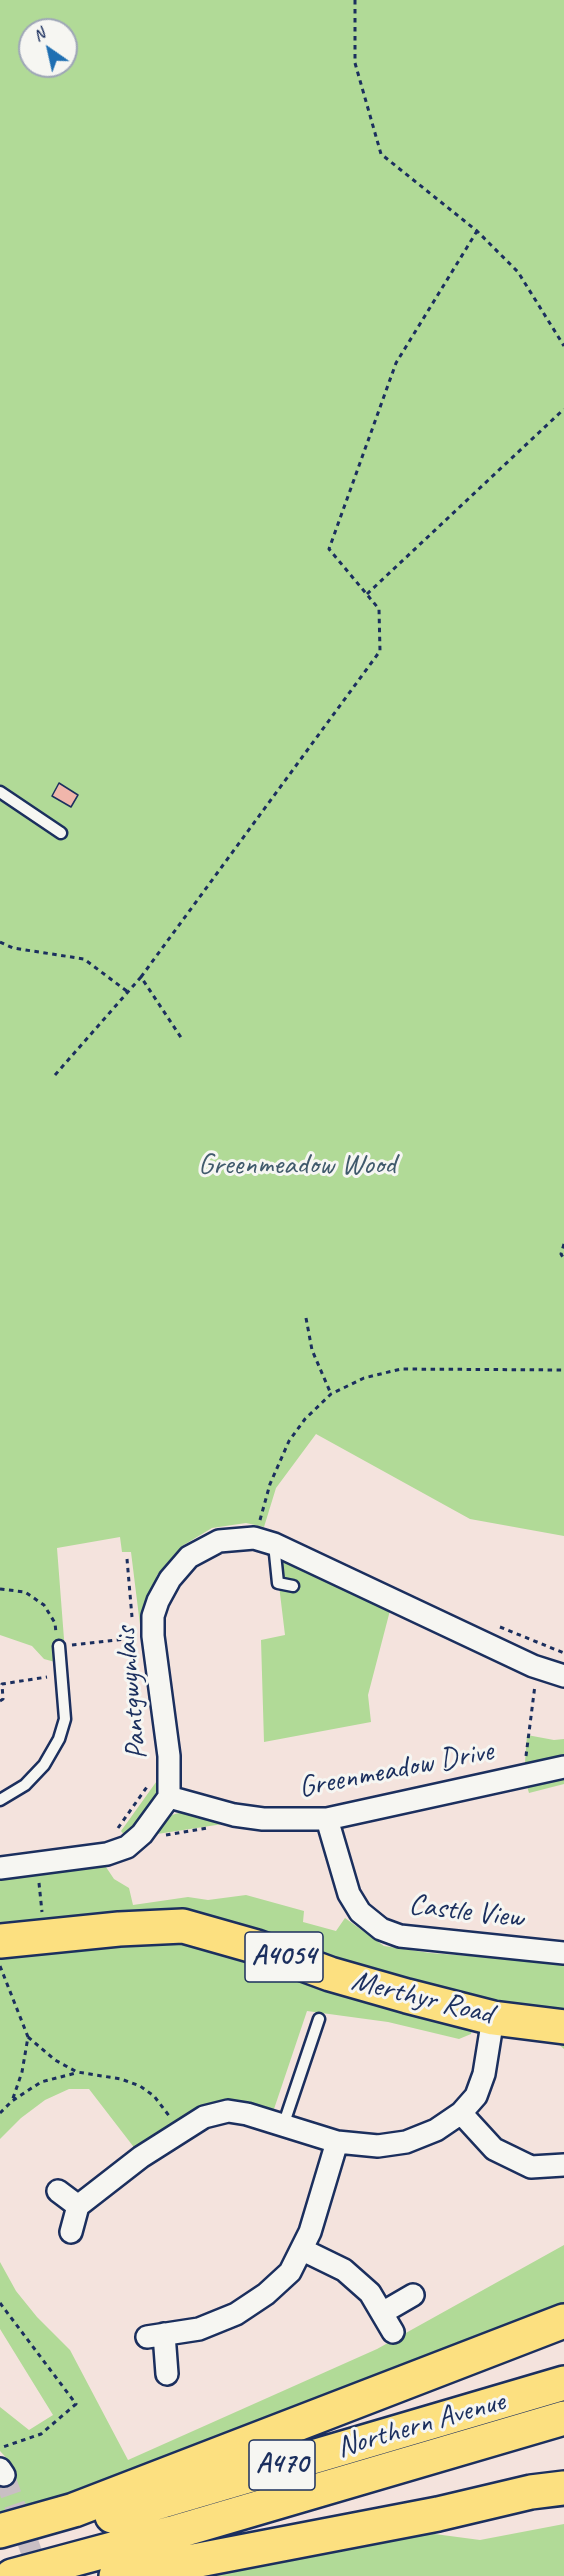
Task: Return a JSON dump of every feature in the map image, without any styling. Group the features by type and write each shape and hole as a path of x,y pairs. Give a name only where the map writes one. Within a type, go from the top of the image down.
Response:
{"main road":[{"name":"Merthyr Road","path":"0,1941 183,1926 257,1947 330,1974 493,2018 564,2027"},
{"path":"0,2531 74,2510 564,2321"},
{"name":"Northern Avenue","path":"0,2545 152,2505 564,2383"},
{"name":"Northern Avenue","path":"12,2576 172,2533 564,2418"},
{"path":"116,2576 438,2514 531,2492 564,2488"},
{"path":"438,2514 564,2510"}],"street":[{"name":"Pantgwynlais","path":"0,1868 98,1856 127,1847 147,1828 169,1797 169,1756 143,1637 170,1579 189,1557 219,1541 264,1541 538,1668 564,1676"},
{"name":"Greenmeadow Drive","path":"169,1797 234,1815 263,1819 327,1819 564,1767"},
{"name":"Castle View","path":"327,1819 349,1894 360,1912 381,1929 400,1936 564,1953"},
{"path":"71,2232 78,2206 180,2131 204,2117 228,2111 248,2114 337,2142 378,2146 406,2142 436,2130 461,2113 476,2096 484,2074 493,2018"},
{"path":"461,2113 494,2149 531,2167 564,2165"},
{"path":"167,2374 156,2336 199,2329 236,2314 266,2294 290,2272 303,2250 337,2142"},
{"path":"58,2191 78,2206"},
{"path":"303,2250 344,2270 370,2294 393,2332"},
{"path":"382,2313 413,2295"}],"lane":[{"path":"0,792 61,833"},
{"path":"264,1541 279,1583 293,1586"},
{"path":"0,1800 25,1785 44,1765 59,1739 65,1719 58,1646"},
{"path":"283,2126 319,2019"}],"path":[{"path":"355,0 355,63 381,154 477,231 518,272 564,346"},
{"path":"55,1075 141,977 380,651 379,609 329,549 396,363 477,231"},
{"path":"367,594 564,409"},
{"path":"0,942 13,948 84,959 128,992"},
{"path":"141,977 182,1039"},
{"path":"564,1244 561,1254 564,1259"},
{"path":"306,1318 312,1350 331,1394"},
{"path":"264,1541 270,1484 289,1442 305,1419 331,1394 364,1378 401,1369 564,1370"},
{"path":"0,1589 25,1592 44,1605 55,1623 58,1646 143,1637 127,1559"},
{"path":"524,1776 527,1735 538,1668"},
{"path":"0,1701 3,1699 2,1684 62,1675"},
{"path":"98,1856 169,1756"},
{"path":"134,1840 216,1827"},
{"path":"37,1864 45,1936"},
{"path":"0,1965 28,2037 55,2060 77,2073"},
{"path":"12,2101 22,2072 28,2037"},
{"path":"0,2113 12,2101 41,2082 77,2073 121,2079 140,2086 154,2096 180,2131"},
{"path":"0,2303 76,2404 41,2434 0,2448"}],"green space":[{"name":"Greenmeadow Wood","path":"0,0 564,0 564,1536 470,1519 316,1434 276,1488 264,1527 246,1523 212,1528 182,1546 157,1575 141,1633 131,1552 122,1552 120,1537 57,1548 66,1665 44,1659 32,1646 0,1635"},
{"path":"274,1544 393,1599 368,1695 371,1722 264,1742 261,1640 285,1635"},
{"path":"527,1735 554,1740 564,1739 564,1784 529,1793 524,1776"},
{"path":"159,1778 155,1797 144,1818 125,1836 121,1831"},
{"path":"185,1811 236,1822 157,1834 156,1826 172,1815"},
{"path":"104,1864 114,1879 129,1888 133,1905 188,1897 208,1900 246,1895 304,1911 303,1922 336,1931 345,1918 384,1946 430,1953 564,1963 564,2049 554,2040 476,2014 471,2034 459,2039 388,2022 307,2011 274,2109 224,2101 136,2150 89,2089 69,2089 45,2100 21,2118 0,2139 0,1877"},
{"path":"564,2245 564,2308 153,2466 0,2516 0,2469 10,2462 0,2451 0,2407 29,2430 53,2415 0,2329 0,2262 16,2291 37,2317 70,2350 128,2460 377,2349"},
{"path":"564,2524 564,2576 178,2576 412,2531 480,2540"}],"building":[{"path":"59,783 78,795 71,807 52,796"}],"tunnel":[{"path":"4,2475 40,2576"}]}
